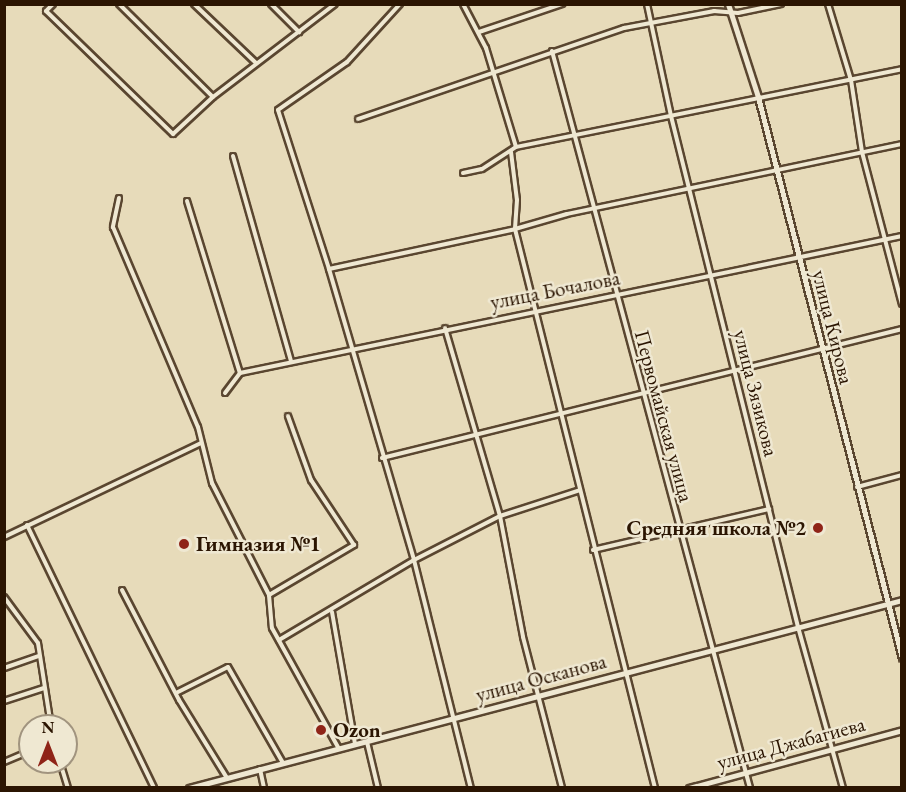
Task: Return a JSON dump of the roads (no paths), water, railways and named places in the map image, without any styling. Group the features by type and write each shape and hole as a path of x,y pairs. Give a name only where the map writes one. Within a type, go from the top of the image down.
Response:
{"main road":[{"name":"улица Кирова","path":"729,8 758,97 856,487 902,658"},
{"name":"улица Осканова","path":"189,788 902,600"},
{"name":"улица Джабагиева","path":"688,788 902,730"}],"street":[{"path":"53,4 46,11 173,134 213,97 335,4"},
{"path":"119,4 213,97"},
{"path":"194,4 256,63"},
{"path":"271,4 299,32"},
{"path":"400,4 347,62 278,110 329,269 382,458 414,560 471,788"},
{"path":"463,4 479,32 516,147"},
{"path":"479,32 562,4"},
{"name":"улица Зязикова","path":"647,4 671,116 710,275 736,368 798,627 843,788"},
{"path":"358,119 552,51 650,23 729,8 738,13 781,4"},
{"path":"828,4 851,80 862,152 902,304"},
{"name":"Первомайская улица","path":"552,51 750,788"},
{"path":"463,173 482,169 516,147 573,133 671,116 902,69"},
{"path":"329,269 902,144"},
{"path":"511,152 517,200 515,229 537,309 593,550 655,788"},
{"path":"233,156 291,361"},
{"path":"119,198 113,227 201,443 212,483 269,595 272,628 339,749"},
{"path":"187,201 240,373 225,393"},
{"name":"улица Бочалова","path":"240,373 537,309 902,236"},
{"path":"446,328 479,435 500,516 539,696 562,788"},
{"path":"382,458 643,394 736,368 822,350 902,328"},
{"path":"269,595 354,545 311,480 288,416"},
{"path":"4,537 201,443"},
{"path":"856,487 902,475"},
{"path":"279,640 332,612 414,560 500,516 580,490"},
{"path":"593,550 769,509"},
{"path":"27,525 154,788"},
{"path":"122,590 176,694 227,778"},
{"path":"4,597 38,643 49,714"},
{"path":"332,612 355,745"},
{"path":"4,668 39,656"},
{"path":"176,694 228,667 283,764"},
{"path":"4,701 44,688"},
{"path":"368,742 378,788"},
{"path":"4,762 18,756"},
{"path":"260,770 264,788"}],"place":[{"name":"Средняя школа №2","path":"818,528"},
{"name":"Гимназия №1","path":"184,544"},
{"name":"Ozon","path":"321,730"}]}
